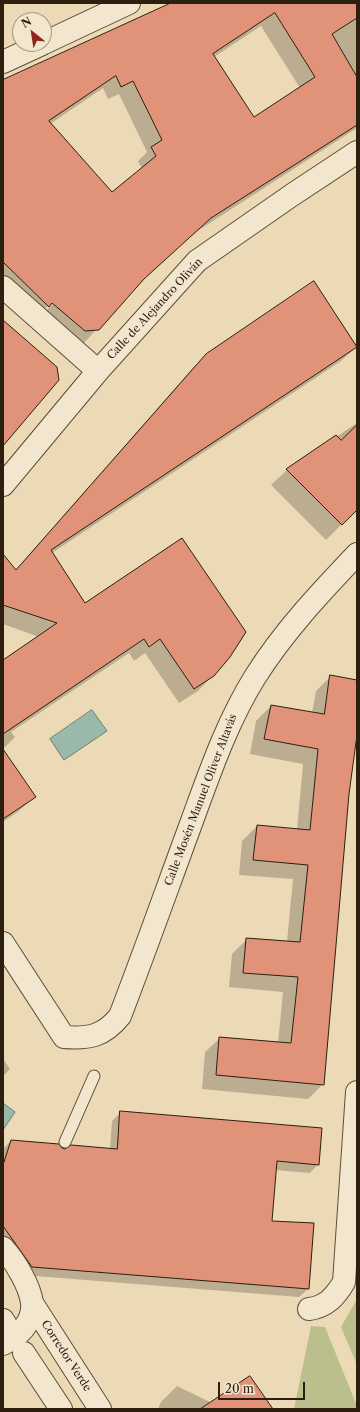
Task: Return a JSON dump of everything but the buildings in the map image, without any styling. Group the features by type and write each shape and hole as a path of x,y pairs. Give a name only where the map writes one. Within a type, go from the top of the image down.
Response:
{"street":[{"path":"52,40 130,3"},
{"path":"3,62 25,52"},
{"name":"Calle de Alejandro Oliván","path":"3,485 98,371 196,261 292,194 357,152"},
{"path":"3,287 98,371"},
{"name":"Calle Mosén Manuel Oliver Altavás","path":"3,943 64,1037 77,1038 90,1036 112,1026 120,1016 200,799 236,710 255,677 282,637 312,601 357,554"},
{"path":"309,1309 320,1306 331,1299 337,1294 344,1282 357,1100"},
{"name":"Corredor Verde","path":"3,1248 13,1260 23,1279 32,1303 100,1409"},
{"name":"Corredor Verde","path":"4,1330 14,1338 26,1325 30,1316 32,1303"},
{"path":"24,1353 61,1409"}],"lane":[{"path":"65,1142 94,1076"}],"green space":[{"path":"357,1299 357,1365 341,1327"},
{"path":"311,1326 325,1327 357,1409 294,1409"}],"shaded area":[{"path":"92,710 107,731 64,760 50,739"},
{"path":"3,1103 15,1112 3,1130"}]}
